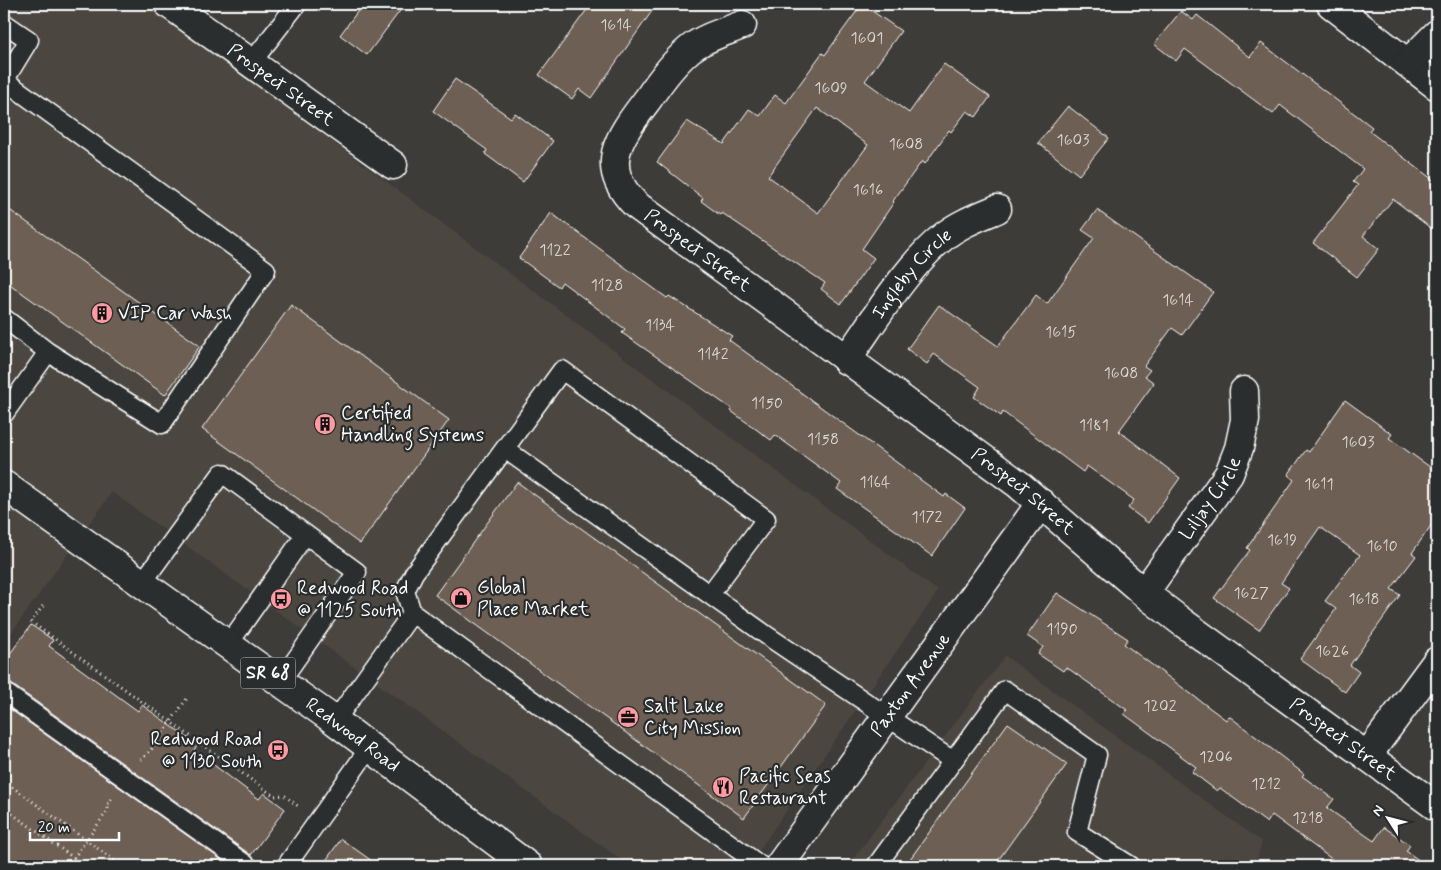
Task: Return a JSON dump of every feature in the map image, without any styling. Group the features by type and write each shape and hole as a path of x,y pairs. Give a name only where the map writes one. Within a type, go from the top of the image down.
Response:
{"street":[{"name":"Prospect Street","path":"169,4 393,164"},
{"path":"1331,4 1437,86"},
{"name":"Prospect Street","path":"742,25 713,36 690,49 668,70 622,133 617,145 614,172 624,194 636,206 1041,503 1144,593 1437,807"},
{"path":"1408,63 1437,34"},
{"name":"Ingleby Circle","path":"846,360 922,256 944,236 969,221 997,209"},
{"name":"Liljay Circle","path":"1144,593 1228,474 1239,448 1245,420 1244,392"},
{"name":"Redwood Road","path":"4,485 334,721 528,866"},
{"name":"Paxton Avenue","path":"779,866 1041,503"},
{"path":"1367,756 1437,661"}],"lane":[{"path":"251,63 297,4"},
{"path":"4,23 29,40 4,80 266,270 162,424 48,352 4,318"},
{"path":"4,414 48,352"},
{"path":"710,594 766,519 562,370 414,573 405,591 412,613 761,866"},
{"path":"505,449 710,594 953,761"},
{"path":"142,584 222,473 357,572 280,682"},
{"path":"228,645 305,534"},
{"path":"334,721 412,613"},
{"path":"876,866 1005,690 1097,755 1077,832 1131,866"},
{"path":"4,692 248,866"},
{"path":"286,866 370,748"}],"path":[{"path":"43,606 31,622 274,796 284,795 300,807"},
{"path":"4,781 122,866"},
{"path":"4,808 85,866"}],"shaded area":[{"path":"4,4 147,4 938,591 748,866 630,866 112,492 4,643"},
{"path":"1005,656 1262,842 1255,866 848,866"}],"building":[{"path":"363,4 405,4 367,55 340,35"},
{"path":"591,4 657,4 591,98 579,89 572,99 539,75"},
{"path":"862,4 901,31 865,81 909,113 944,64 990,97 976,117 967,111 951,132 949,130 925,164 922,161 893,201 862,249 874,258 841,304 821,289 825,283 722,213 720,215 701,201 703,198 657,162 687,121 724,144 749,109 760,116 775,95 786,103 822,53 825,55","holes":["817,108 868,145 818,213 768,176"]},
{"path":"1181,11 1193,20 1197,15 1250,57 1261,43 1372,127 1369,131 1437,183 1437,233 1393,199 1363,236 1379,249 1357,277 1313,243 1358,185 1353,182 1363,169 1280,105 1273,114 1185,49 1176,61 1154,44"},
{"path":"455,79 511,118 515,113 553,141 523,182 485,154 487,150 433,111"},
{"path":"1068,106 1109,138 1079,175 1038,143"},
{"name":"VIP Car Wash","path":"4,206 200,346 165,395 4,280"},
{"path":"1097,210 1213,292 1182,335 1172,328 1144,366 1150,370 1145,376 1154,383 1119,431 1180,478 1148,523 1128,508 1134,500 1087,466 1083,472 1003,412 1001,416 974,397 980,387 934,354 927,364 907,349 939,305 998,346 1036,295 1047,304 1094,238 1082,230"},
{"path":"551,213 667,298 669,296 732,336 729,340 944,497 946,494 965,508 932,556 837,489 841,483 775,435 771,440 731,411 732,409 622,333 625,329 562,282 559,287 519,258"},
{"name":"Certified Handling Systems","path":"291,305 449,420 360,544 202,429"},
{"path":"1345,400 1392,434 1389,438 1437,472 1437,517 1412,553 1416,556 1391,589 1400,595 1350,665 1359,672 1345,692 1300,659 1336,609 1325,601 1360,555 1320,527 1281,583 1289,588 1259,630 1214,598 1250,550 1247,548 1294,480 1288,475 1306,450 1309,452"},
{"path":"517,482 826,705 744,818 435,595"},
{"path":"1057,593 1128,639 1124,644 1226,720 1229,716 1304,774 1302,776 1334,799 1327,808 1374,841 1384,827 1410,845 1406,851 1427,866 1341,866 1272,815 1267,823 1220,788 1217,791 1192,772 1196,767 1124,714 1127,710 1066,667 1063,671 1038,654 1043,647 1027,636"},
{"path":"31,625 53,640 49,646 138,711 142,705 198,745 194,750 259,799 264,793 285,809 251,855 10,683 4,682 4,662"},
{"path":"4,705 230,866 4,866"},
{"path":"1008,723 1067,764 994,866 905,866"},
{"path":"341,839 379,866 322,866"}],"place":[{"name":"VIP Car Wash","path":"102,313"},
{"name":"Certified Handling Systems","path":"325,424"},
{"name":"Global Place Market","path":"461,598"},
{"name":"Redwood Road @ 1125 South","path":"281,599"},
{"name":"Salt Lake City Mission","path":"628,717"},
{"name":"Redwood Road @ 1130 South","path":"278,750"},
{"name":"Pacific Seas Restaurant","path":"723,787"}]}
